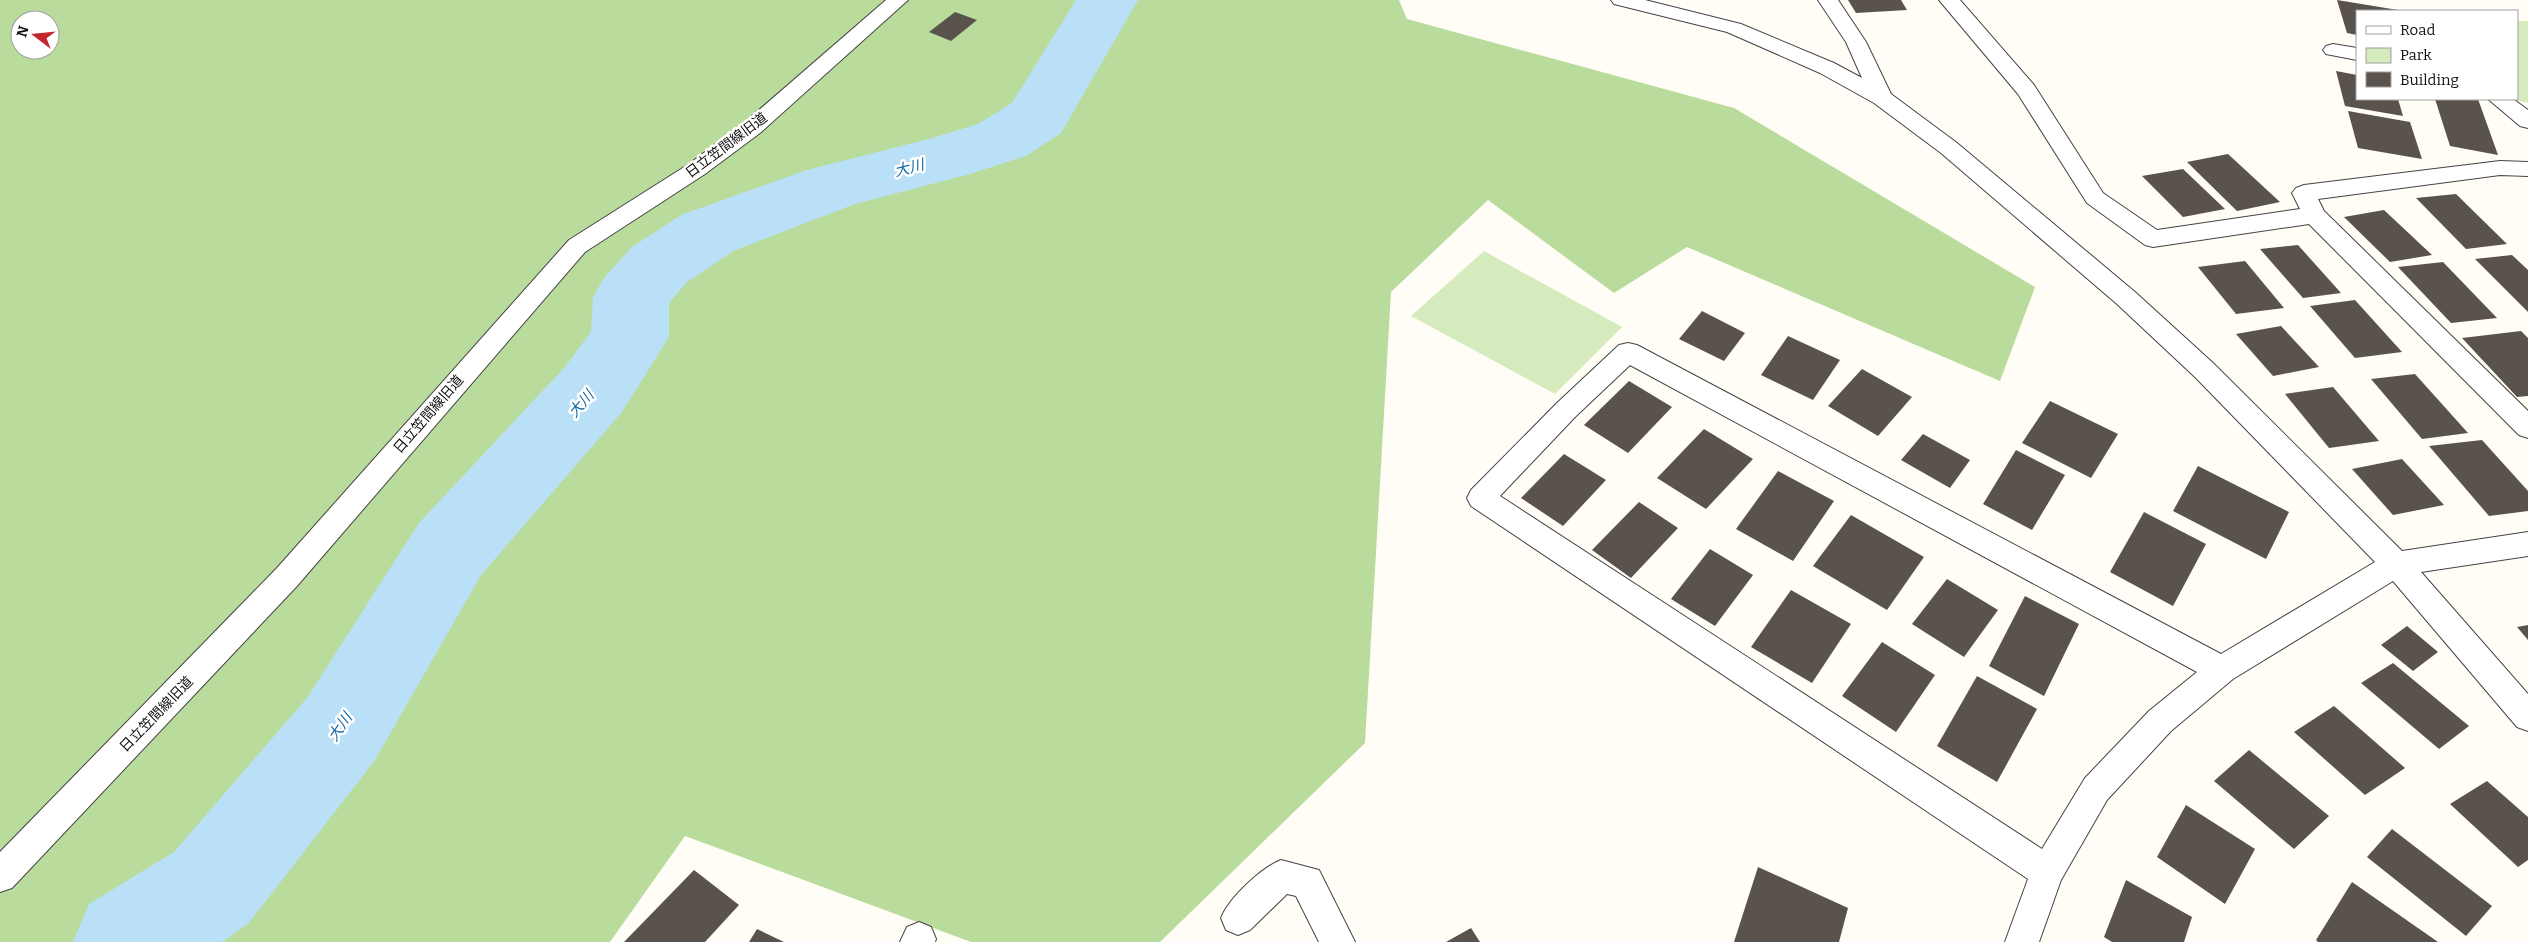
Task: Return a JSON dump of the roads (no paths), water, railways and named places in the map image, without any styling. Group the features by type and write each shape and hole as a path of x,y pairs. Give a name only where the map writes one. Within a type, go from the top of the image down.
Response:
{"street":[{"name":"日立笠間線旧道","path":"0,876 286,576 577,246 697,169 752,128 898,0"},
{"path":"1621,0 1734,28 1827,68 1882,98 1950,148 2126,298 2204,370 2396,564 2528,717"},
{"path":"1828,0 1856,42 1882,98"},
{"path":"1950,0 2026,90 2095,198 2153,240 2314,214"},
{"path":"2333,50 2356,54"},
{"path":"2500,100 2528,121"},
{"path":"2528,169 2500,168 2304,193 2314,214 2528,428"},
{"path":"2048,872 1481,498 1566,410 1628,352 2222,670"},
{"path":"2022,942 2048,872 2096,789 2160,721 2222,670 2396,564 2528,544"},
{"path":"1238,918 1281,876 1307,882 1338,942"}],"waterway":[{"name":"大川","path":"127,942 211,888 341,729 450,549 593,390 630,337 631,297 659,265 707,233 832,187 945,158 1002,140 1037,118 1107,0"}]}
